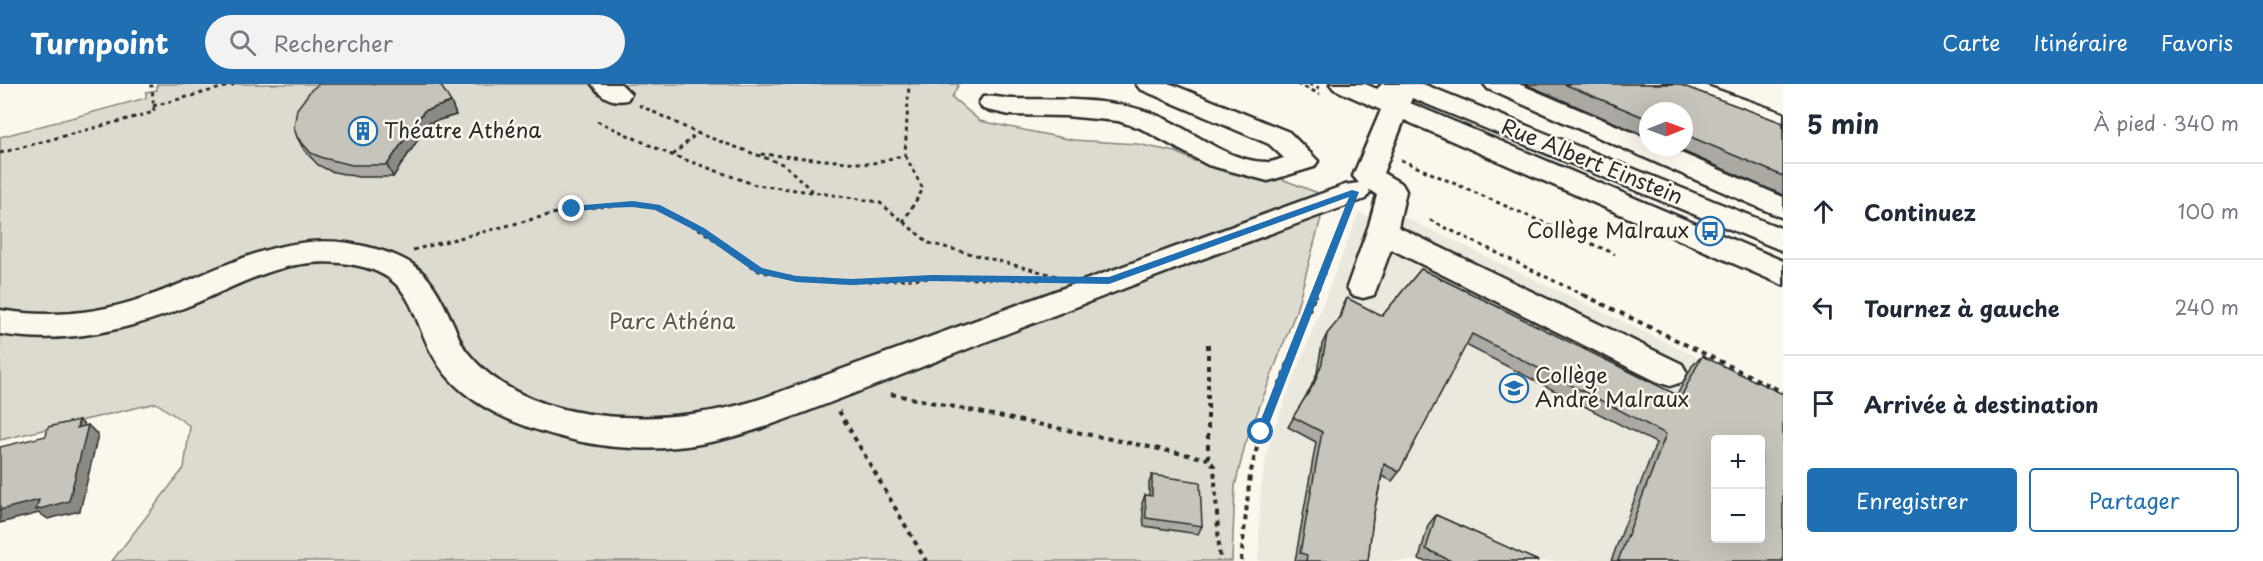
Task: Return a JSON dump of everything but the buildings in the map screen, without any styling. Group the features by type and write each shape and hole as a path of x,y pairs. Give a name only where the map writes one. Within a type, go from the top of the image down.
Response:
{"street":[{"path":"988,93 1007,113 1031,116 1093,111 1120,113 1150,122 1218,159 1268,172 1304,160 1279,138 1149,84"},
{"path":"1343,84 1398,95 1783,274"},
{"path":"1376,84 1396,93 1399,99 1398,95"},
{"path":"1497,84 1783,208"},
{"path":"1676,84 1783,122"},
{"path":"1398,95 1365,194 1382,232 1670,373"},
{"name":"Rue Albert Einstein","path":"1398,95 1783,241"},
{"path":"0,322 57,327 109,319 199,289 258,262 285,254 336,252 368,258 403,271 418,289 455,362 475,381 528,411 560,422 632,433 663,433 702,429 756,415 1109,281 1365,194"},
{"path":"1363,287 1382,232"}],"path":[{"path":"153,106 237,84"},
{"path":"903,222 923,189 905,155 909,84"},
{"path":"0,153 153,112 152,86 146,86"},
{"path":"612,89 697,133 784,165 813,192"},
{"path":"597,121 673,156 756,184 879,202 929,243 1061,279"},
{"path":"673,156 697,133"},
{"path":"754,154 869,164 905,155"},
{"path":"1395,159 1413,164 1615,254"},
{"path":"1241,561 1250,475 1261,432 1365,194"},
{"path":"368,258 435,246 572,209 633,204 657,207 701,230 759,271 796,279 851,282 932,278 1061,279"},
{"path":"1430,220 1783,392"},
{"path":"1208,344 1208,459"},
{"path":"827,389 926,561"},
{"path":"887,393 1208,459 1214,466 1220,561"}],"shaded area":[{"name":"Collège André Malraux","path":"1359,212 1392,229 1404,217 1699,358 1692,366 1783,410 1783,561 1258,561 1261,487 1270,438"}],"green space":[{"name":"Parc Athéna","path":"157,84 959,84 952,97 980,121 1073,140 1137,144 1176,152 1194,161 1218,163 1279,178 1344,203 1325,203 1296,311 1245,445 1235,486 1232,561 112,561 184,468 190,426 156,403 0,440 0,137 146,98 146,92 157,90"}],"place":[{"name":"Théatre Athéna","path":"363,131"},
{"name":"Collège Malraux","path":"1710,231"},
{"name":"Collège André Malraux","path":"1514,388"}],"route":[{"path":"572,209 633,204 657,207 701,230 759,271 796,279 851,282 932,278 1109,281 1355,192 1261,432"}]}
